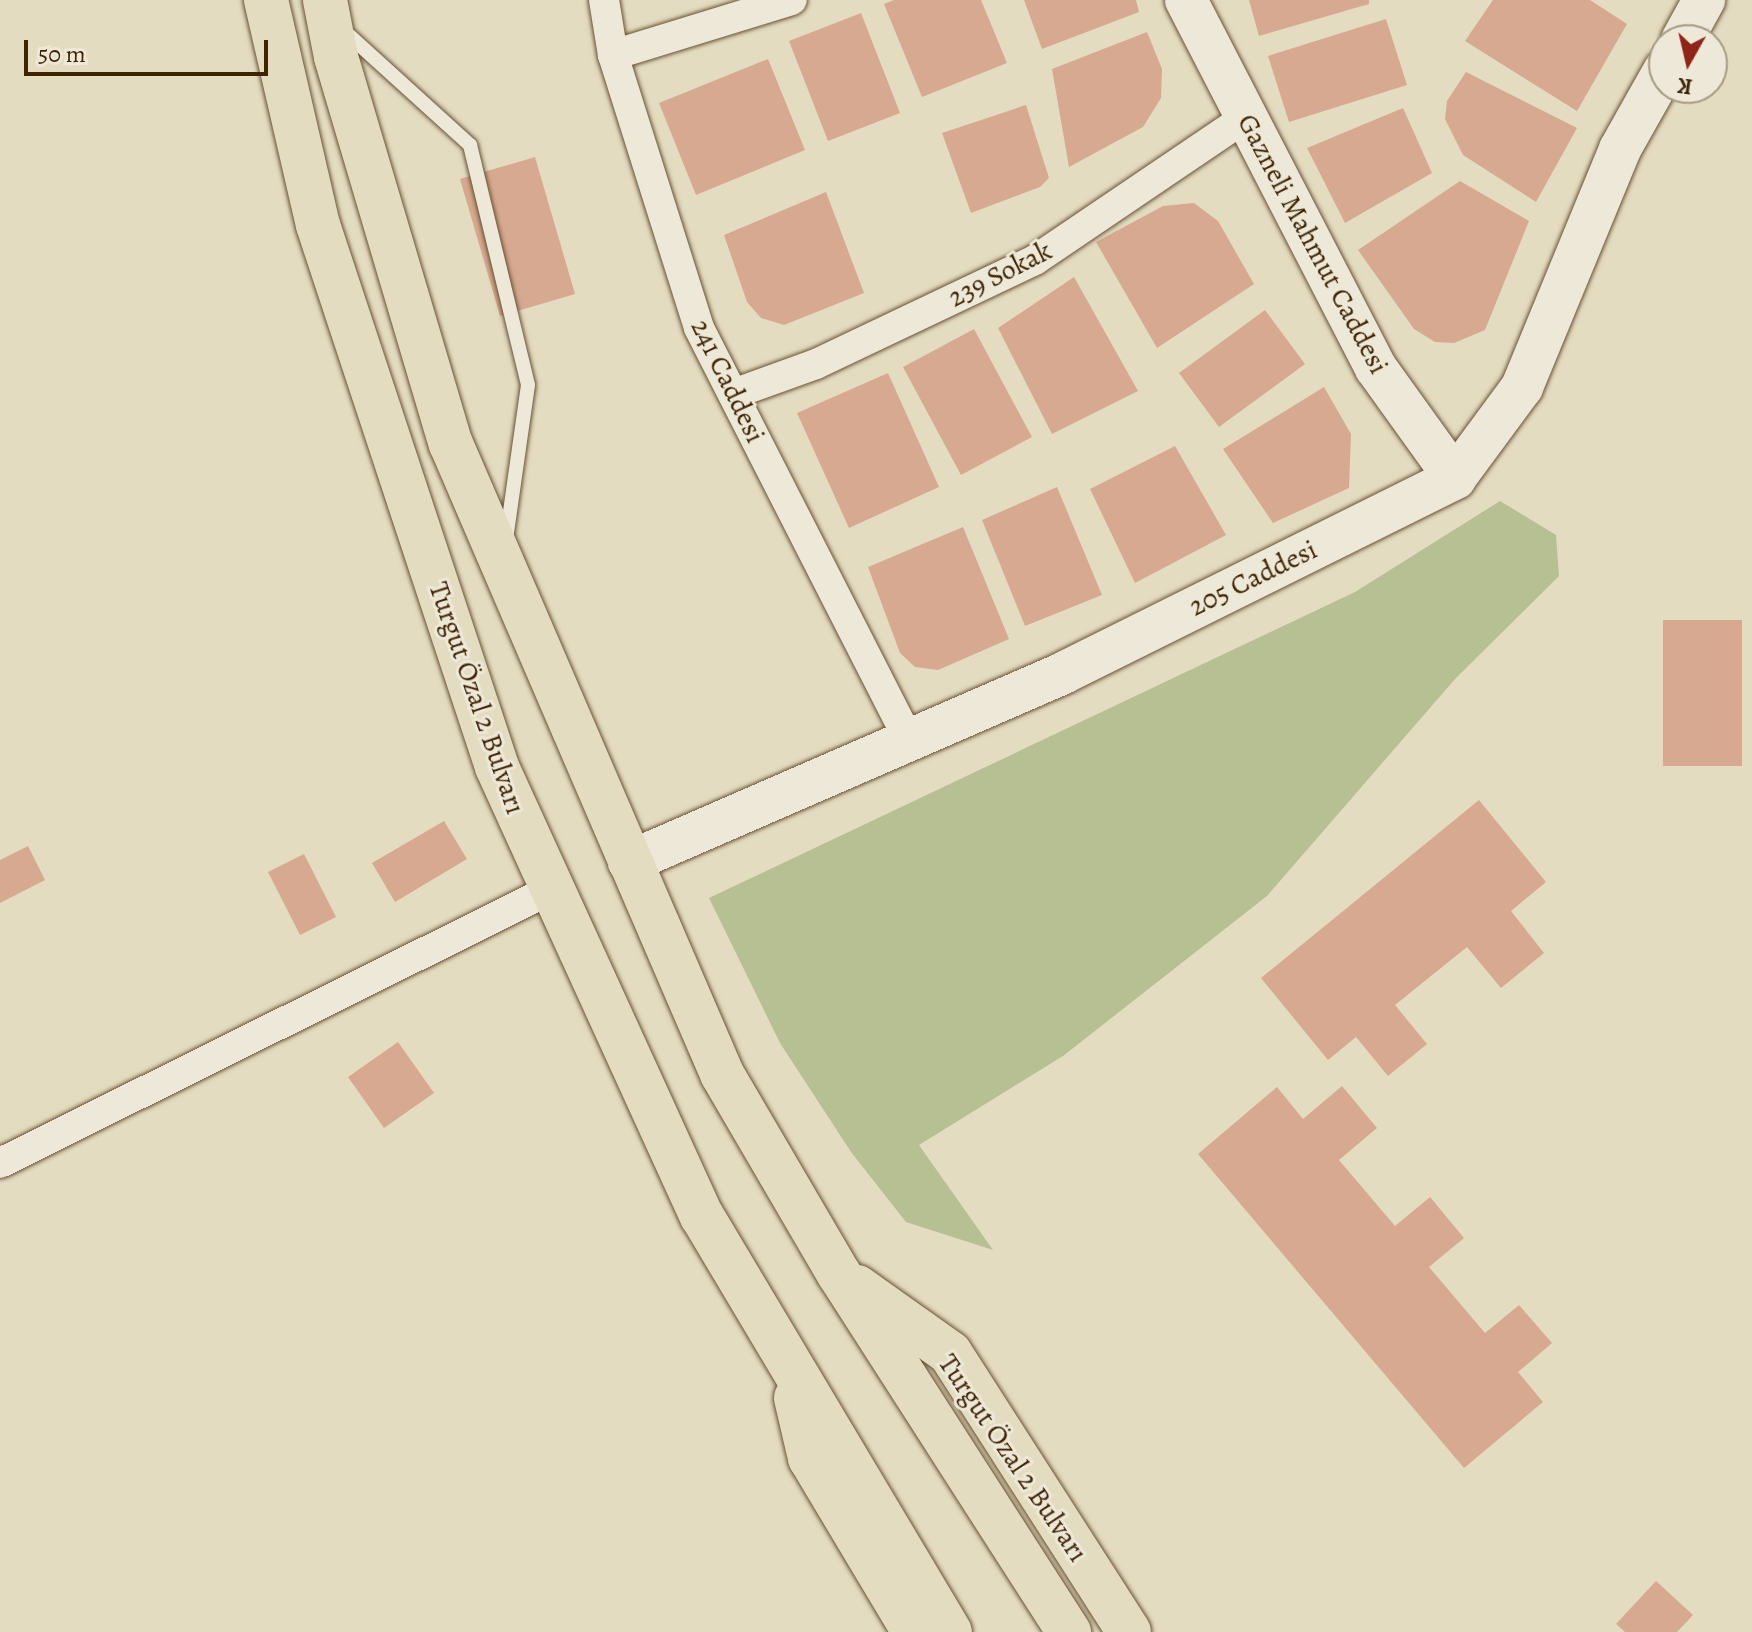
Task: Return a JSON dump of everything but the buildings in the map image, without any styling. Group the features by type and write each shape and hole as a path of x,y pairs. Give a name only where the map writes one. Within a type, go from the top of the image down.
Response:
{"highway":[{"name":"Turgut Özal 2 Bulvarı","path":"266,0 323,240 497,767 550,890 702,1216 950,1632"},
{"name":"Turgut Özal 2 Bulvarı","path":"327,8 336,57 451,444 722,1074 839,1274 1069,1632"},
{"name":"Turgut Özal 2 Bulvarı","path":"839,1274 950,1353 1129,1632"},
{"name":"Turgut Özal 2 Bulvarı","path":"786,1357 810,1458 914,1632"}],"street":[{"name":"241 Caddesi","path":"604,0 613,55 699,328 909,741"},
{"path":"613,55 792,0"},
{"name":"Gazneli Mahmut Caddesi","path":"1186,0 1376,368 1455,478"},
{"name":"205 Caddesi","path":"629,862 1063,673 1455,478 1522,387 1620,149 1648,99"},
{"name":"239 Sokak","path":"733,394 816,364 1035,260 1246,117"},
{"path":"0,1163 550,890"}],"lane":[{"path":"327,8 470,145 528,385 503,567"}],"green space":[{"path":"1500,501 1556,535 1559,576 1455,679 1267,896 1063,1056 919,1145 993,1250 906,1222 851,1152 780,1043 709,898 1355,592"}]}
